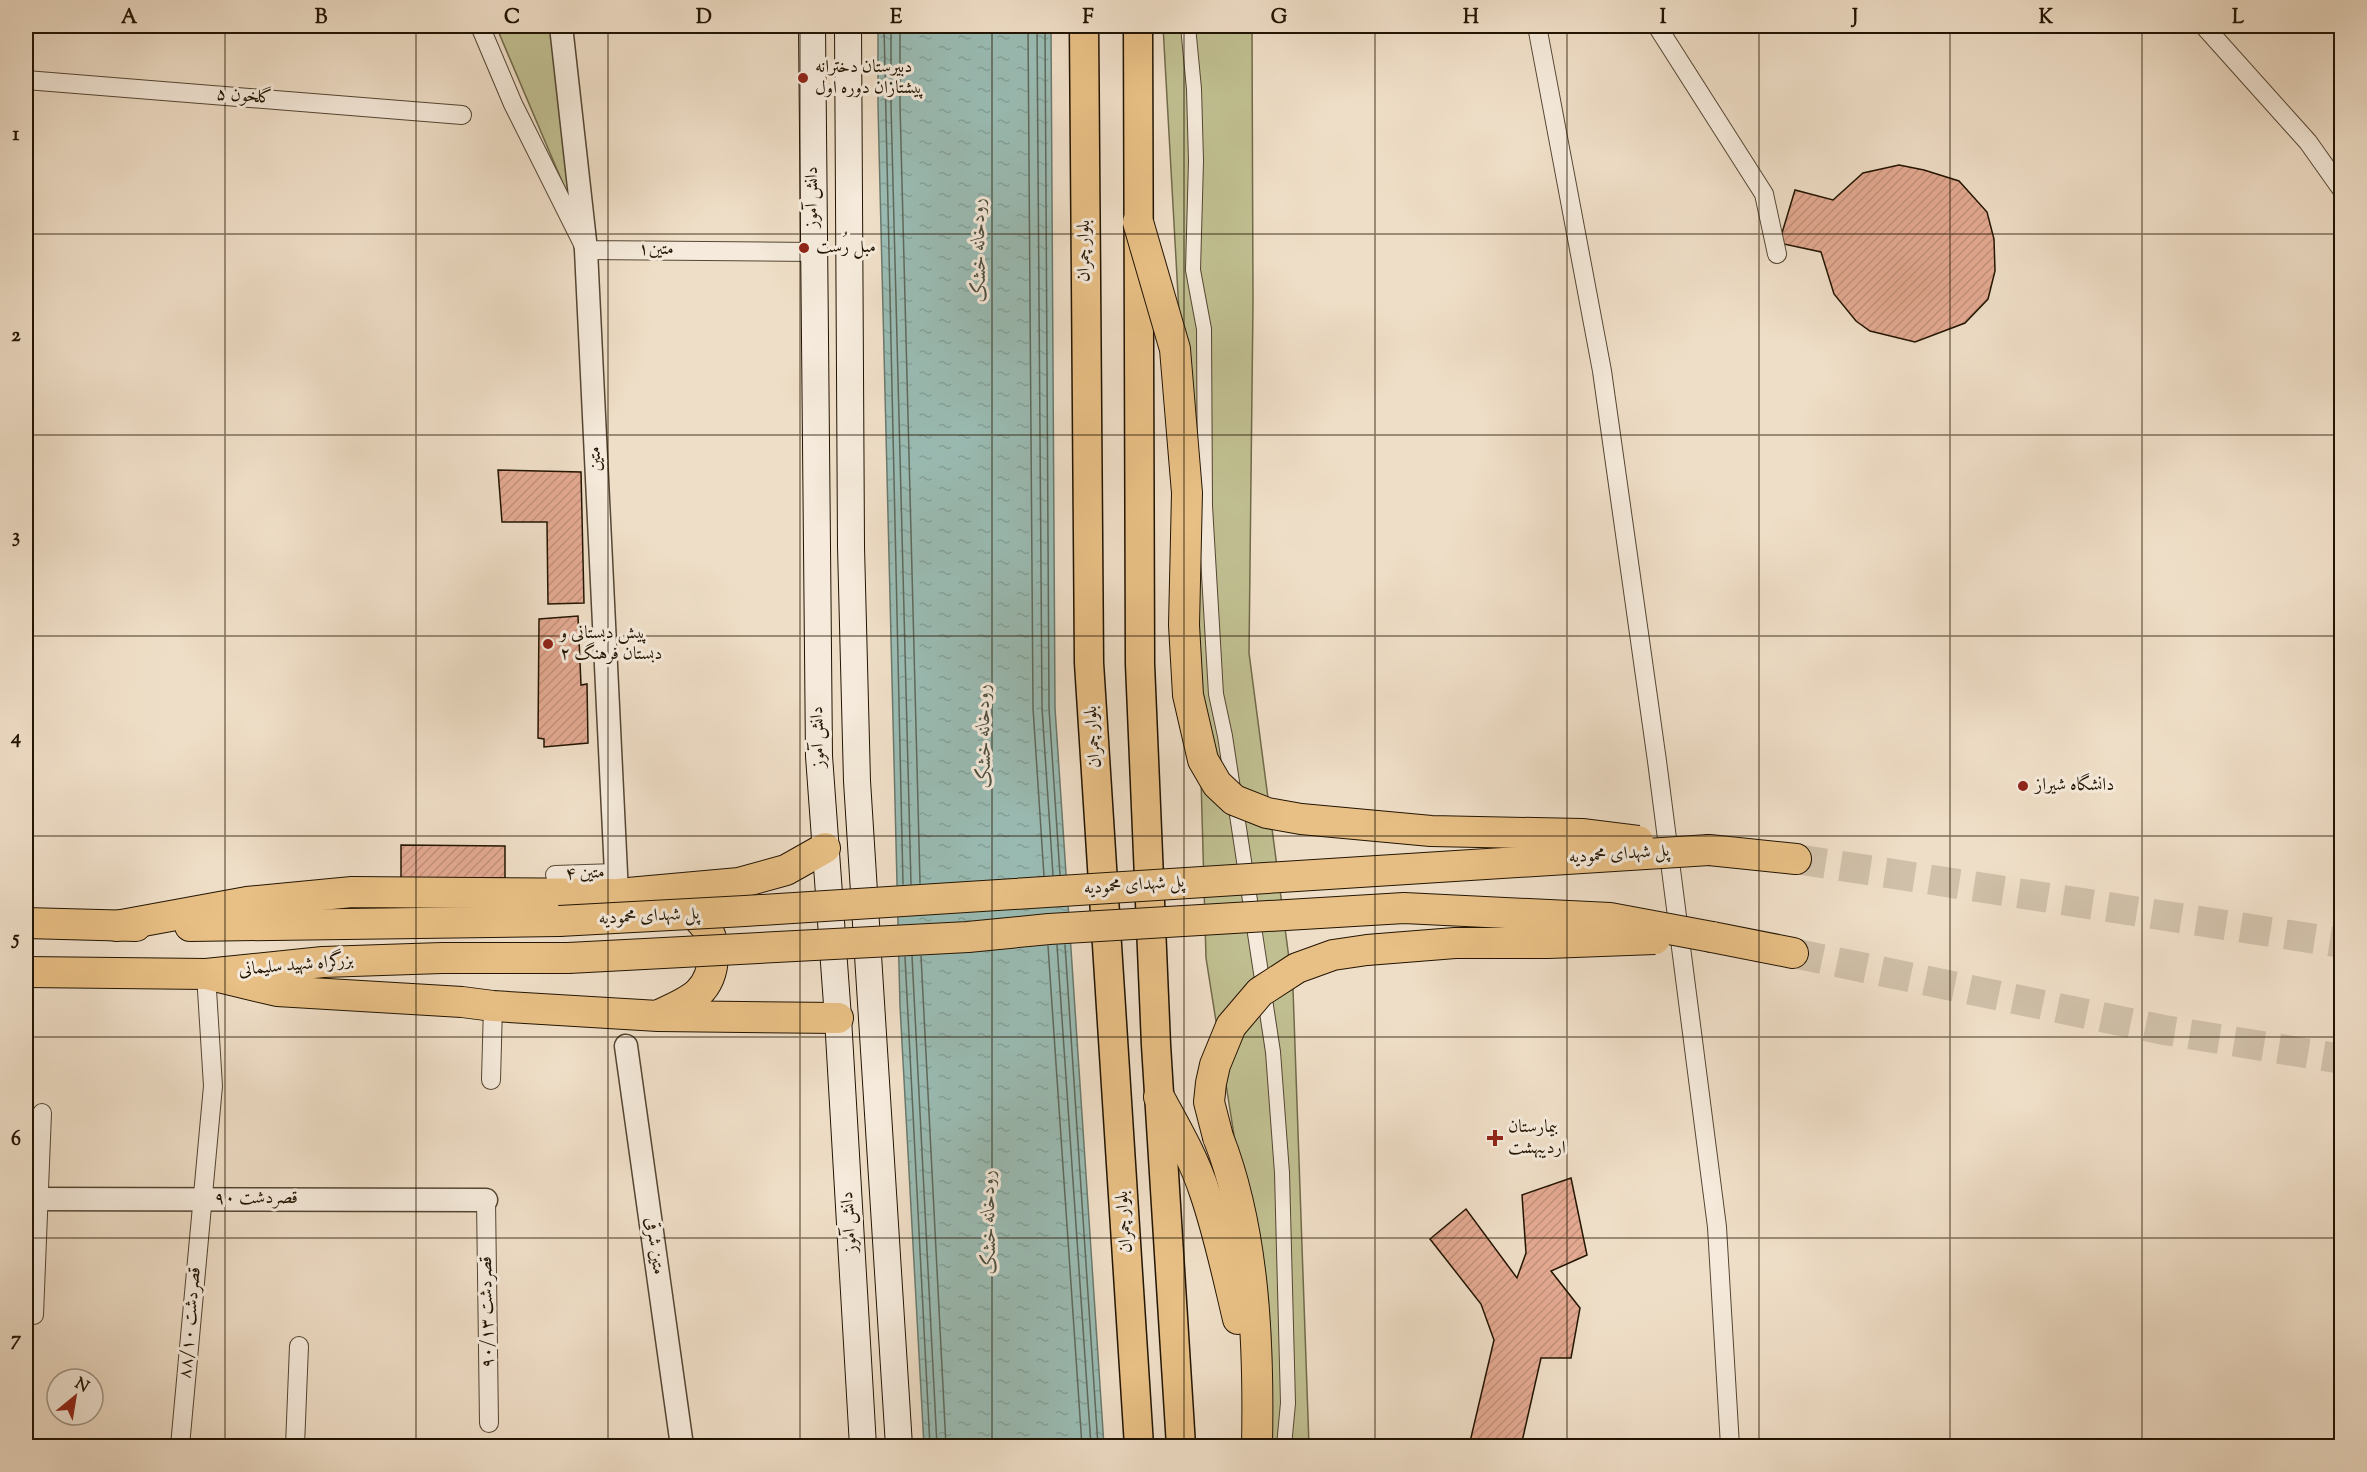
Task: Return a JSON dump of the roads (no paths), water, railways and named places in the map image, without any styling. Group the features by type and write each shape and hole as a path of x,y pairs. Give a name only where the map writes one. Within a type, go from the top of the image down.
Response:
{"highway":[{"path":"1138,222 1175,350 1187,494 1184,625 1188,695 1203,760 1217,784 1234,800 1267,813 1301,819 1431,831 1582,834 1796,859"},
{"path":"116,926 248,902 352,892 739,883 786,870 825,848"},
{"name":"پل شهدای محمودیه","path":"559,921 1709,850"},
{"path":"626,886 681,903 704,925 714,941 713,973 703,990 688,1002 658,1016"},
{"name":"پل شهدای محمودیه","path":"568,958 957,938 1049,929 1404,908 1610,918 1712,937"},
{"name":"بزرگراه شهید سلیمانی","path":"26,924 268,926 559,921"},
{"path":"1257,1441 1255,1331 1246,1242 1228,1161 1218,1137 1209,1102 1215,1065 1222,1046 1232,1026 1260,992 1297,968 1333,955 1455,943 1548,943 1712,937 1792,953"},
{"name":"بزرگراه شهید سلیمانی","path":"26,972 206,974 323,962 442,958 568,958"},
{"path":"206,974 277,991 658,1016 838,1018"},
{"path":"1159,1097 1188,1150 1205,1191 1218,1233 1241,1333 1257,1382"}],"main road":[{"name":"دانش آموز","path":"812,26 819,756 838,1018 863,1446"},
{"name":"دانش آموز","path":"848,26 851,547 857,781 899,1446"},
{"name":"بلوار چمران","path":"1084,26 1089,663 1139,1446"},
{"path":"1138,26 1140,664 1159,1097 1181,1446"}],"street":[{"path":"480,26 513,104 586,250"},
{"name":"متین","path":"561,26 586,250 626,886"},
{"path":"1188,26 1194,89 1196,161 1193,270 1204,329 1205,506 1216,694 1225,736 1273,1052 1282,1173 1288,1403 1284,1446"},
{"path":"1537,26 1602,371 1657,761 1717,1227 1730,1446"},
{"path":"1657,26 1764,194 1777,254"},
{"path":"2204,26 2308,142 2342,190"},
{"name":"۵ گلخون","path":"26,80 462,115"},
{"name":"متین۱","path":"586,250 813,252"},
{"name":"۴ متین","path":"555,875 626,886"},
{"name":"۸۸/۱۰ قصردشت","path":"180,1446 213,1086 206,974"},
{"path":"491,1080 493,1006"},
{"name":"متین شرقی","path":"626,1046 682,1446"},
{"path":"34,1315 32,1199 42,1113"},
{"name":"۹۰ قصردشت","path":"32,1199 486,1200"},
{"name":"۹۰/۱۳ قصردشت","path":"486,1200 489,1424"},
{"path":"295,1446 299,1346"}],"water":[{"name":"رودخانه خشک","path":"878,26 1051,26 1055,708 1104,1446 924,1446 900,1006"}],"tunnel":[{"path":"1796,859 2342,943"},
{"path":"1793,953 2164,1030 2342,1059"}],"place":[{"name":"دبیرستان دخترانه پیشتازان دوره اول","path":"803,78"},
{"name":"مبل رُست","path":"804,248"},
{"name":"پیش دبستانی و دبستان فرهنگ ۲","path":"548,644"},
{"name":"دانشگاه شیراز","path":"2023,786"},
{"name":"بیمارستان اردیبهشت","path":"1495,1138"}]}
